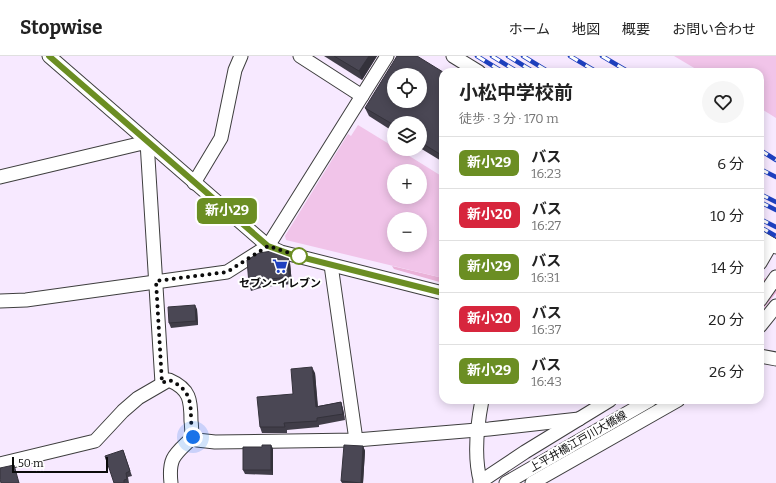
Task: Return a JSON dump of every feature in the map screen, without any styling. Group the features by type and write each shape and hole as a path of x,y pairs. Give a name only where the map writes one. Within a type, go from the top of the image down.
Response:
{"street":[{"path":"49,56 268,246 281,252 439,291"},
{"path":"194,183 221,138 235,70 240,56"},
{"path":"300,56 362,96"},
{"path":"0,301 26,300 227,272 268,246 387,56"},
{"path":"453,56 472,68"},
{"path":"0,178 147,142"},
{"path":"147,142 162,383"},
{"path":"764,240 774,246 764,259"},
{"path":"331,265 356,440"},
{"path":"764,294 776,277"},
{"path":"764,321 776,306"},
{"path":"764,357 776,360"},
{"path":"0,464 95,441 123,411 138,398 169,380 178,384 187,393 191,407 193,437"},
{"path":"481,404 478,430 477,462 480,483 603,404"},
{"name":"上平井橋江戸川大橋線","path":"506,483 643,404"},
{"path":"532,483 671,404"},
{"path":"193,437 197,440 215,442 356,440 478,430 579,419"},
{"path":"171,483 171,462 173,456 193,437"}],"shaded area":[{"path":"674,56 776,56 776,118 764,110 764,68 694,68"},
{"path":"358,125 387,143 387,156 409,156 422,164 387,164 387,204 427,204 427,167 439,175 439,277 286,240 285,236 348,134 351,136"},
{"path":"392,266 439,277 439,282 394,269"},
{"path":"764,278 776,287 776,293 764,308"}],"building":[{"path":"334,56 369,56 359,71"},
{"path":"397,56 417,56 439,70 439,154 427,146 427,116 387,116 387,121 365,108 387,72 387,108 427,108 427,68 390,68"},
{"path":"272,251 288,256 289,277 261,280 249,284 247,260 259,253"},
{"path":"195,305 196,321 169,323 168,307"},
{"path":"312,367 316,407 341,402 343,414 317,418 317,421 284,423 285,427 260,427 257,397 293,394 291,369"},
{"path":"262,445 271,445 271,470 243,470 243,447 262,447"},
{"path":"344,445 363,446 361,483 341,481"},
{"path":"123,450 130,471 126,473 127,479 124,480 124,483 114,483 105,456"},
{"path":"14,465 19,483 1,483 0,468"}],"railway":[{"path":"477,56 496,68"},
{"path":"492,56 512,68"},
{"path":"508,56 528,68"},
{"path":"523,56 542,68"},
{"path":"570,56 590,68"},
{"path":"602,56 622,68"},
{"path":"764,152 776,160"},
{"path":"764,171 776,177"},
{"path":"764,196 776,202"},
{"path":"764,204 776,210"},
{"path":"764,221 776,227"},
{"path":"764,229 776,236"}],"bus line":[{"name":"新小29","path":"49,56 268,246 281,252 439,292"}],"place":[{"name":"セブン-イレブン","path":"280,266"}],"route":[{"path":"193,437 191,407 187,393 178,384 169,380 162,383 156,281 227,272 244,263 268,246 281,252 299,256"}]}
